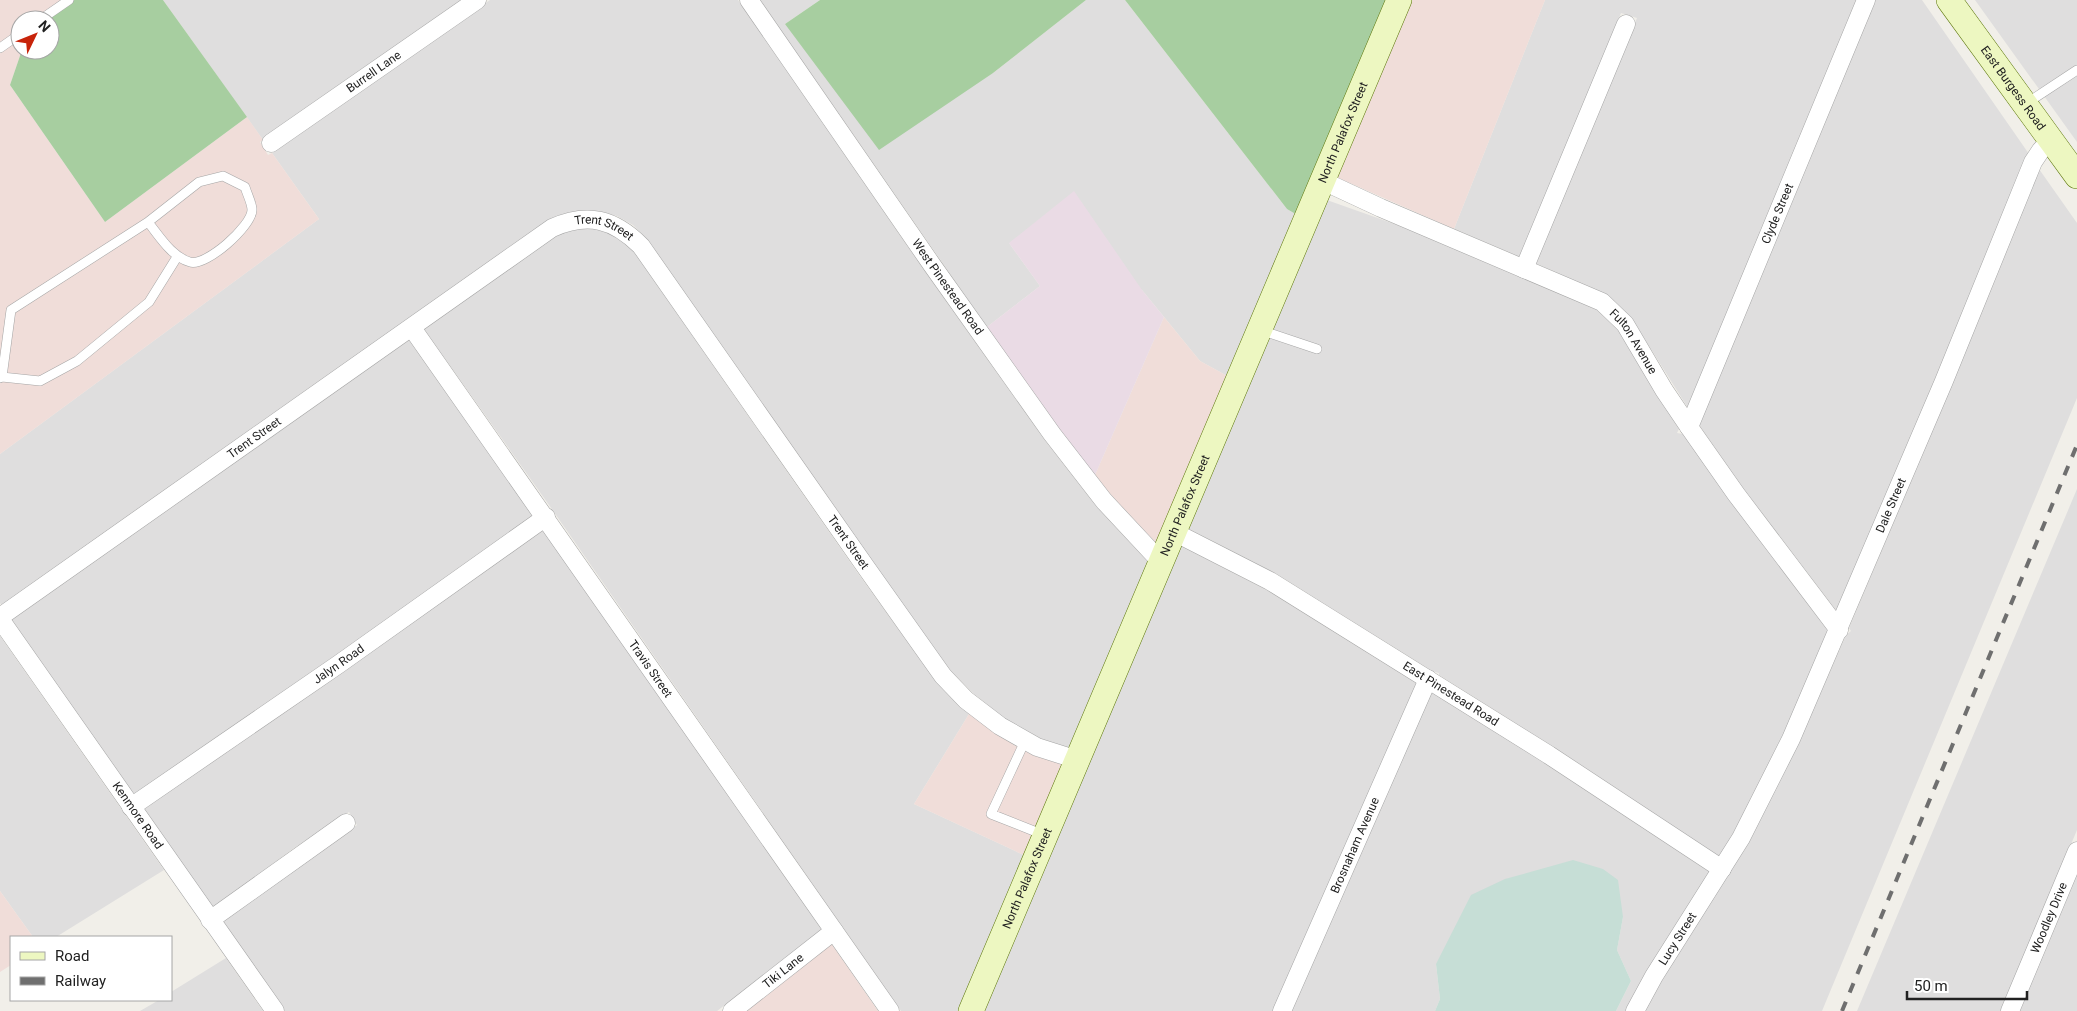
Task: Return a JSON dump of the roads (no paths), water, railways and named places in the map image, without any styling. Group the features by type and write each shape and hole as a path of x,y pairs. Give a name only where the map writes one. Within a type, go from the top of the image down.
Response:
{"main road":[{"name":"North Palafox Street","path":"971,1011 1047,836 1399,0"},
{"name":"East Burgess Road","path":"1949,0 2077,176"}],"street":[{"name":"Burrell Lane","path":"271,143 476,0"},
{"name":"West Pinestead Road","path":"749,0 932,265 1052,434 1104,502 1161,562"},
{"name":"Clyde Street","path":"1689,427 1866,0"},
{"path":"1524,269 1626,24"},
{"name":"Dale Street","path":"1722,869 1742,838 1767,790 1839,630 1937,399 2033,162 2051,140"},
{"name":"Fulton Avenue","path":"1323,181 1380,208 1602,302 1625,324 1664,390 1689,427 1736,494 1839,630"},
{"name":"Trent Street","path":"0,618 552,228 563,223 582,219 600,220 628,233 641,246 943,676 982,714 1025,741 1078,760"},
{"name":"Travis Street","path":"412,328 890,1011"},
{"name":"Jalyn Road","path":"131,807 339,664 546,517"},
{"name":"East Pinestead Road","path":"1174,532 1270,581 1549,755 1722,869"},
{"name":"Kenmore Road","path":"0,618 275,1011"},
{"name":"Brosnaham Avenue","path":"1282,1011 1428,679"},
{"path":"210,920 346,824"},
{"name":"Woodley Drive","path":"2010,1011 2077,851"},
{"name":"Lucy Street","path":"1635,1011 1654,976 1722,869"},
{"name":"Tiki Lane","path":"732,1011 834,930"}],"lane":[{"path":"54,10 69,0"},
{"path":"2025,104 2077,70"},
{"path":"148,222 177,257 192,263 209,258 244,228 252,210 245,187 223,176 200,182 148,222 10,310 1,378 40,382 77,361 149,302 177,257"},
{"path":"1260,330 1317,349"},
{"path":"1025,741 991,814 1047,836"}],"railway":[{"path":"1842,1011 2077,445"}]}
